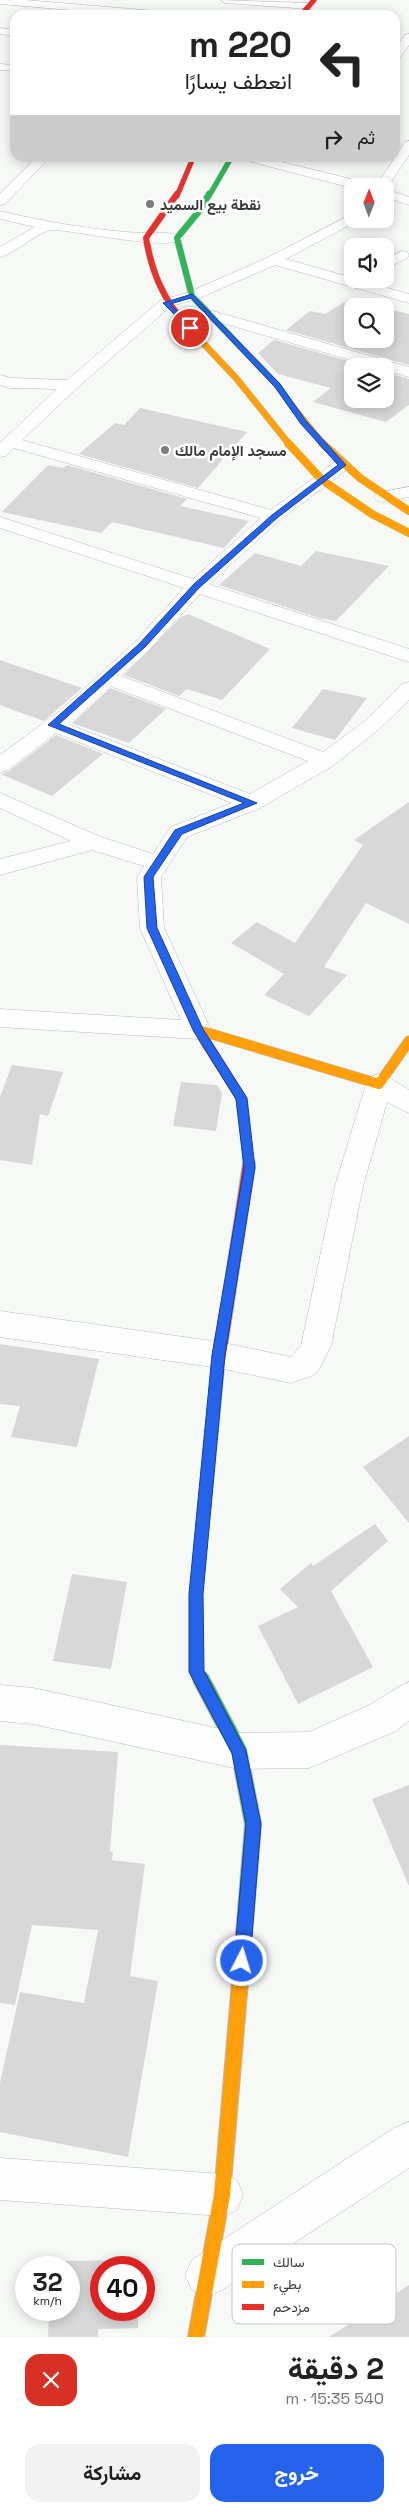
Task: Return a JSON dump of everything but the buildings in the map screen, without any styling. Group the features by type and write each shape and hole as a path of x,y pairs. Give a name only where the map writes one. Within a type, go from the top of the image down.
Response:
{"main road":[{"path":"190,162 175,199 146,238 152,272 166,303 236,378 289,444 322,480 372,514 409,534"},
{"path":"229,162 206,203 177,238 192,296 278,386 304,422 342,465 384,497 409,511"},
{"path":"198,1030 379,1084 409,1041"},
{"path":"196,2337 222,2195 253,1824 239,1751 197,1672 196,1594 218,1355 249,1168 241,1098 198,1030"}],"street":[{"path":"102,10 114,0"},
{"path":"225,0 312,3"},
{"path":"0,1 82,10"},
{"path":"400,50 409,37"},
{"path":"0,201 39,162"},
{"path":"268,162 344,181"},
{"path":"387,178 396,162"},
{"path":"394,197 409,201"},
{"path":"0,216 45,227 146,238 177,238"},
{"path":"5,447 71,385 166,303 192,296 274,260 344,222"},
{"path":"0,253 45,227"},
{"path":"394,260 407,254"},
{"path":"274,260 344,278"},
{"path":"377,288 409,299"},
{"path":"213,316 409,372"},
{"path":"3,384 71,385"},
{"path":"5,447 274,516"},
{"path":"0,765 53,725 142,646 196,586 274,516 342,465"},
{"path":"384,497 409,492"},
{"path":"0,522 409,656"},
{"path":"106,678 326,760"},
{"path":"0,1018 198,1030 152,928 148,877 179,832 252,803 290,779 326,760 371,726 409,688"},
{"path":"53,725 252,803"},
{"path":"0,800 93,842 158,863"},
{"path":"0,867 93,842"},
{"path":"0,1324 218,1355 291,1370 301,1368 312,1358 316,1346 349,1186 379,1084 409,1103"},
{"path":"0,1702 33,1706 239,1751 309,1750 384,1718 409,1700"},
{"path":"256,2244 409,2143"},
{"path":"0,2179 222,2195"},
{"path":"207,2276 232,2260"}],"traffic: fast":[{"path":"229,162 200,210 177,238 192,296 278,386 292,406"},
{"path":"196,1620 197,1672 239,1751 253,1824 245,1922"}],"traffic: slow":[{"path":"187,326 236,378 289,444 322,480 372,514 409,533"},
{"path":"292,406 344,466 375,490 409,511"},
{"path":"207,1044 198,1030 379,1084 409,1041"},
{"path":"196,1620 196,1594 218,1367"},
{"path":"196,2337 222,2195 245,1922"}],"traffic: jam":[{"path":"305,10 314,0"},
{"path":"187,326 169,305 158,286 151,265 146,238 175,199 191,162"},
{"path":"207,1044 241,1098 249,1168 218,1367"}],"place":[{"name":"نقطة بيع السميد","path":"150,204"},
{"name":"مسجد الإمام مالك","path":"165,450"}],"route":[{"path":"190,328 166,303 192,296 278,386 304,422 342,465 274,516 196,586 142,646 68,714 53,725 252,803 179,832 148,877 152,928 198,1030 241,1098 249,1168 218,1355 196,1594 197,1672 239,1751 253,1824 242,1961"}]}
